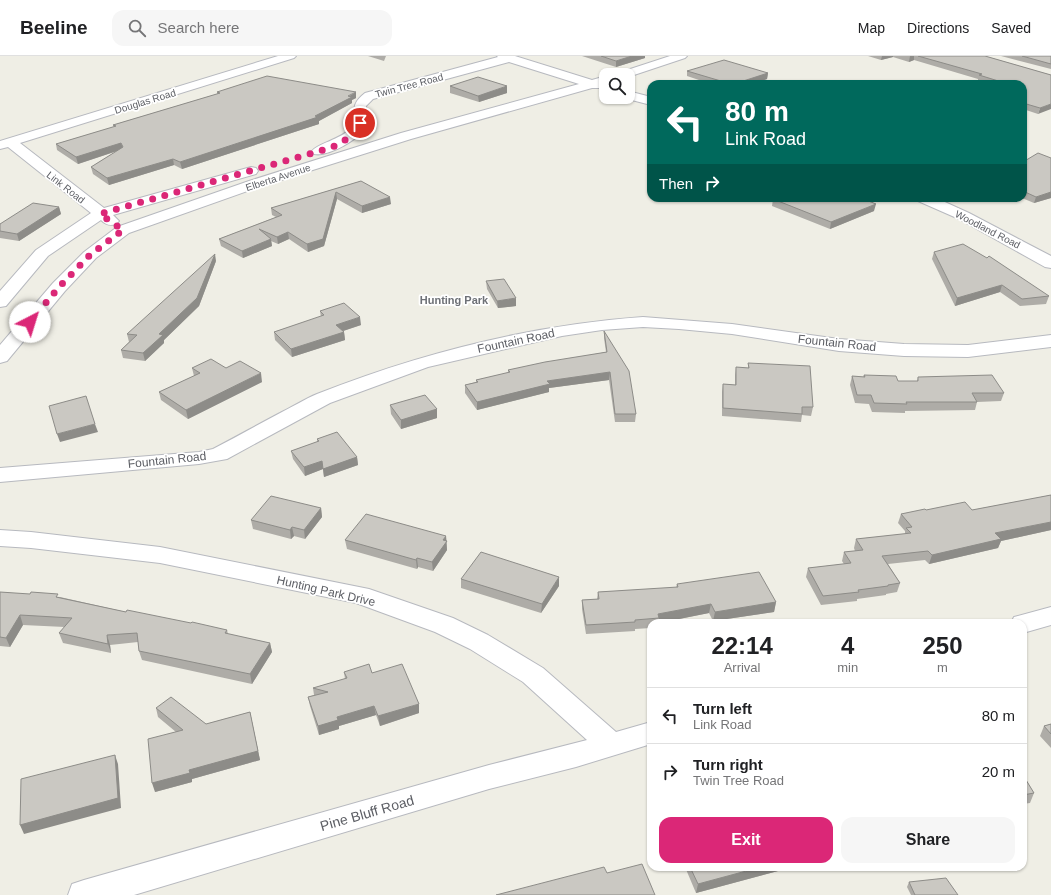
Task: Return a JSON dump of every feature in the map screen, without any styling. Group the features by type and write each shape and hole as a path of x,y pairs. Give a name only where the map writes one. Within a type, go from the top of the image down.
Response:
{"street":[{"name":"Douglas Road","path":"5,144 290,56"},
{"path":"635,71 681,56"},
{"path":"506,57 599,83"},
{"name":"Twin Tree Road","path":"276,163 330,148 341,143 358,128 360,123 358,109 361,102 369,96 506,57"},
{"name":"Elberta Avenue","path":"0,357 59,287 90,255 123,230 254,184 406,136 599,85"},
{"path":"635,97 647,100"},
{"name":"Link Road","path":"5,144 123,230"},
{"path":"0,302 42,253 100,214 261,168"},
{"name":"Woodland Road","path":"932,202 964,216 1051,263"},
{"name":"Fountain Road","path":"0,475 199,458 219,454 323,399 421,362 539,336 602,325 643,322 679,324 732,329 839,346 904,350 968,351 1051,341"},
{"name":"Hunting Park Drive","path":"0,538 32,540 160,555 360,596 444,625 479,642 532,675 612,745"},
{"path":"1027,623 1051,616"},
{"name":"Pine Bluff Road","path":"84,895 128,889 489,777 612,745 647,734"}],"building":[{"path":"601,56 632,56 616,61"},
{"path":"918,56 985,56 1051,75 1051,104 1040,108 1027,104 1027,80 995,80 979,75 982,74"},
{"path":"1022,56 1051,56 1051,64"},
{"path":"724,60 768,73 746,80 717,80 687,71"},
{"path":"267,76 356,92 348,96 352,97 315,116 318,117 180,162 173,159 107,178 91,167 123,147 121,143 76,157 56,144 116,126 113,125 220,93 217,92"},
{"path":"478,77 507,86 478,96 450,86"},
{"path":"1038,153 1051,158 1051,192 1036,197 1027,193 1027,160"},
{"path":"361,181 390,197 362,206 336,192 323,239 307,244 288,232 277,237 259,229 271,239 242,251 219,239 282,215 271,208"},
{"path":"781,202 871,202 876,204 831,222"},
{"path":"33,203 59,207 17,234 0,231 0,224"},
{"path":"963,244 987,258 989,256 1049,296 1022,299 1002,285 957,298 934,252"},
{"path":"215,254 197,298 159,334 163,335 143,353 121,350 137,335 127,334"},
{"path":"504,279 516,298 497,301 486,281"},
{"path":"344,303 360,317 336,325 344,332 291,349 274,332 324,315 320,311"},
{"path":"604,331 629,371 636,414 615,414 610,372 547,381 550,384 477,402 465,385 478,382 476,380 510,372 508,370 545,362 607,352"},
{"path":"211,359 226,368 240,361 261,373 186,410 159,392 200,373 192,368"},
{"path":"748,363 810,366 813,407 802,407 802,414 723,408 723,384 736,385 736,367 749,368"},
{"path":"864,375 896,376 898,381 918,381 918,377 992,375 1004,393 972,393 977,402 906,402 907,404 874,403 871,395 857,395 852,376 865,377"},
{"path":"425,395 437,409 401,420 390,405"},
{"path":"86,396 95,424 57,434 49,406"},
{"path":"337,432 357,457 323,469 322,461 304,467 291,451 319,441 317,439"},
{"path":"1051,495 1051,522 995,533 1001,539 932,555 928,551 882,556 900,583 858,590 859,592 823,596 808,568 851,563 844,552 863,550 856,539 911,533 906,528 912,527 901,514 965,502 972,510"},
{"path":"271,496 321,508 304,530 292,527 290,530 251,520"},
{"path":"366,514 446,536 443,540 447,541 432,562 417,558 416,560 345,540"},
{"path":"481,552 559,577 542,604 461,579"},
{"path":"759,572 776,602 715,612 711,604 658,614 659,618 635,620 635,622 586,625 582,600 599,599 598,592 678,587 677,584"},
{"path":"0,592 58,594 56,597 126,612 127,610 192,622 227,630 225,633 270,643 250,674 139,651 137,633 107,635 108,644 59,633 72,618 20,615 6,638 0,637"},
{"path":"369,664 372,673 402,664 419,704 378,716 374,706 337,717 338,720 318,726 308,697 328,692 313,688 347,678 344,672"},
{"path":"171,697 206,724 250,712 258,751 189,770 190,773 152,783 148,739 183,730 156,708"},
{"path":"1051,724 1051,734 1044,726"},
{"path":"115,755 118,798 20,825 21,779"},
{"path":"1027,782 1034,793 1027,794"},
{"path":"642,864 655,895 496,895 604,867 607,873"},
{"path":"692,871 746,871 698,884"},
{"path":"946,878 958,895 915,895 909,882"}],"district":[{"name":"Hunting Park","path":"454,300"}],"route":[{"path":"30,322 59,287 90,255 123,230 100,214 330,148 341,143 358,128 360,123"}]}
